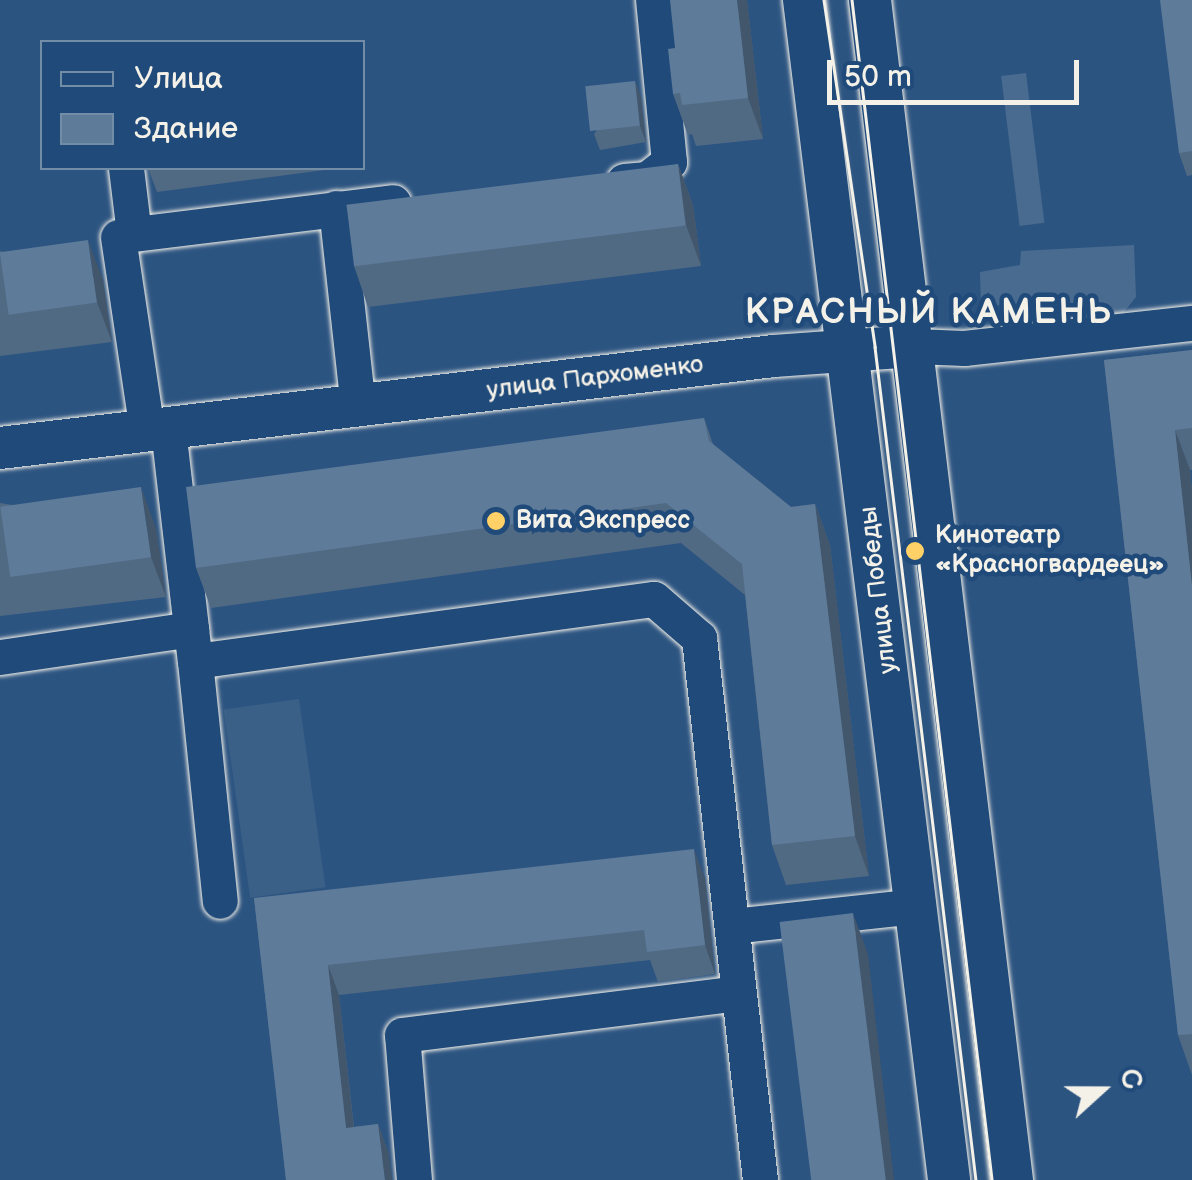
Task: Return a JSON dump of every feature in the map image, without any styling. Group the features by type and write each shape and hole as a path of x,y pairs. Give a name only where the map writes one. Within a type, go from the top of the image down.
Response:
{"main road":[{"name":"улица Победы","path":"804,0 949,1180"},
{"path":"870,0 1012,1180"},
{"name":"улица Пархоменко","path":"0,448 847,348 914,346"}],"street":[{"path":"588,184 647,179 670,162 652,0"},
{"path":"126,170 126,236 193,645 220,901"},
{"path":"79,243 433,198"},
{"path":"336,208 358,408"},
{"name":"улица Пархоменко","path":"914,346 964,348 1192,324"},
{"path":"0,658 193,645 654,599 698,638 760,1180"},
{"path":"732,926 916,906"},
{"path":"414,1180 402,1035 738,993"}],"shaded area":[{"path":"1026,73 1044,223 1020,226 1001,76"},
{"path":"1134,245 1136,297 1120,317 1048,303 981,306 980,272 1020,265 1021,251"},
{"path":"299,699 325,887 250,898 224,710"}],"building":[{"path":"670,0 737,0 748,98 682,105 680,93 673,94 668,49 675,48"},
{"path":"1160,0 1192,0 1192,151 1179,153"},
{"path":"635,81 640,126 590,131 585,86"},
{"path":"678,164 686,226 354,266 346,205"},
{"path":"88,240 97,302 9,315 0,252"},
{"path":"1192,350 1192,428 1175,430 1192,586 1192,1034 1178,1035 1104,360"},
{"path":"704,418 709,441 791,507 815,504 855,836 772,845 742,564 666,503 196,568 186,487"},
{"path":"141,487 151,557 10,577 0,507"},
{"path":"694,849 705,945 647,952 644,930 328,965 346,1128 378,1124 385,1180 286,1180 254,898"},
{"path":"853,913 886,1180 811,1180 780,922"}],"tram line":[{"path":"824,0 875,347 976,1180"},
{"path":"852,0 992,1180"}],"place":[{"name":"Вита Экспресс","path":"496,521"},
{"name":"Кинотеатр «Красногвардеец»","path":"915,551"}],"district":[{"name":"КРАСНЫЙ КАМЕНЬ","path":"929,313"}]}
